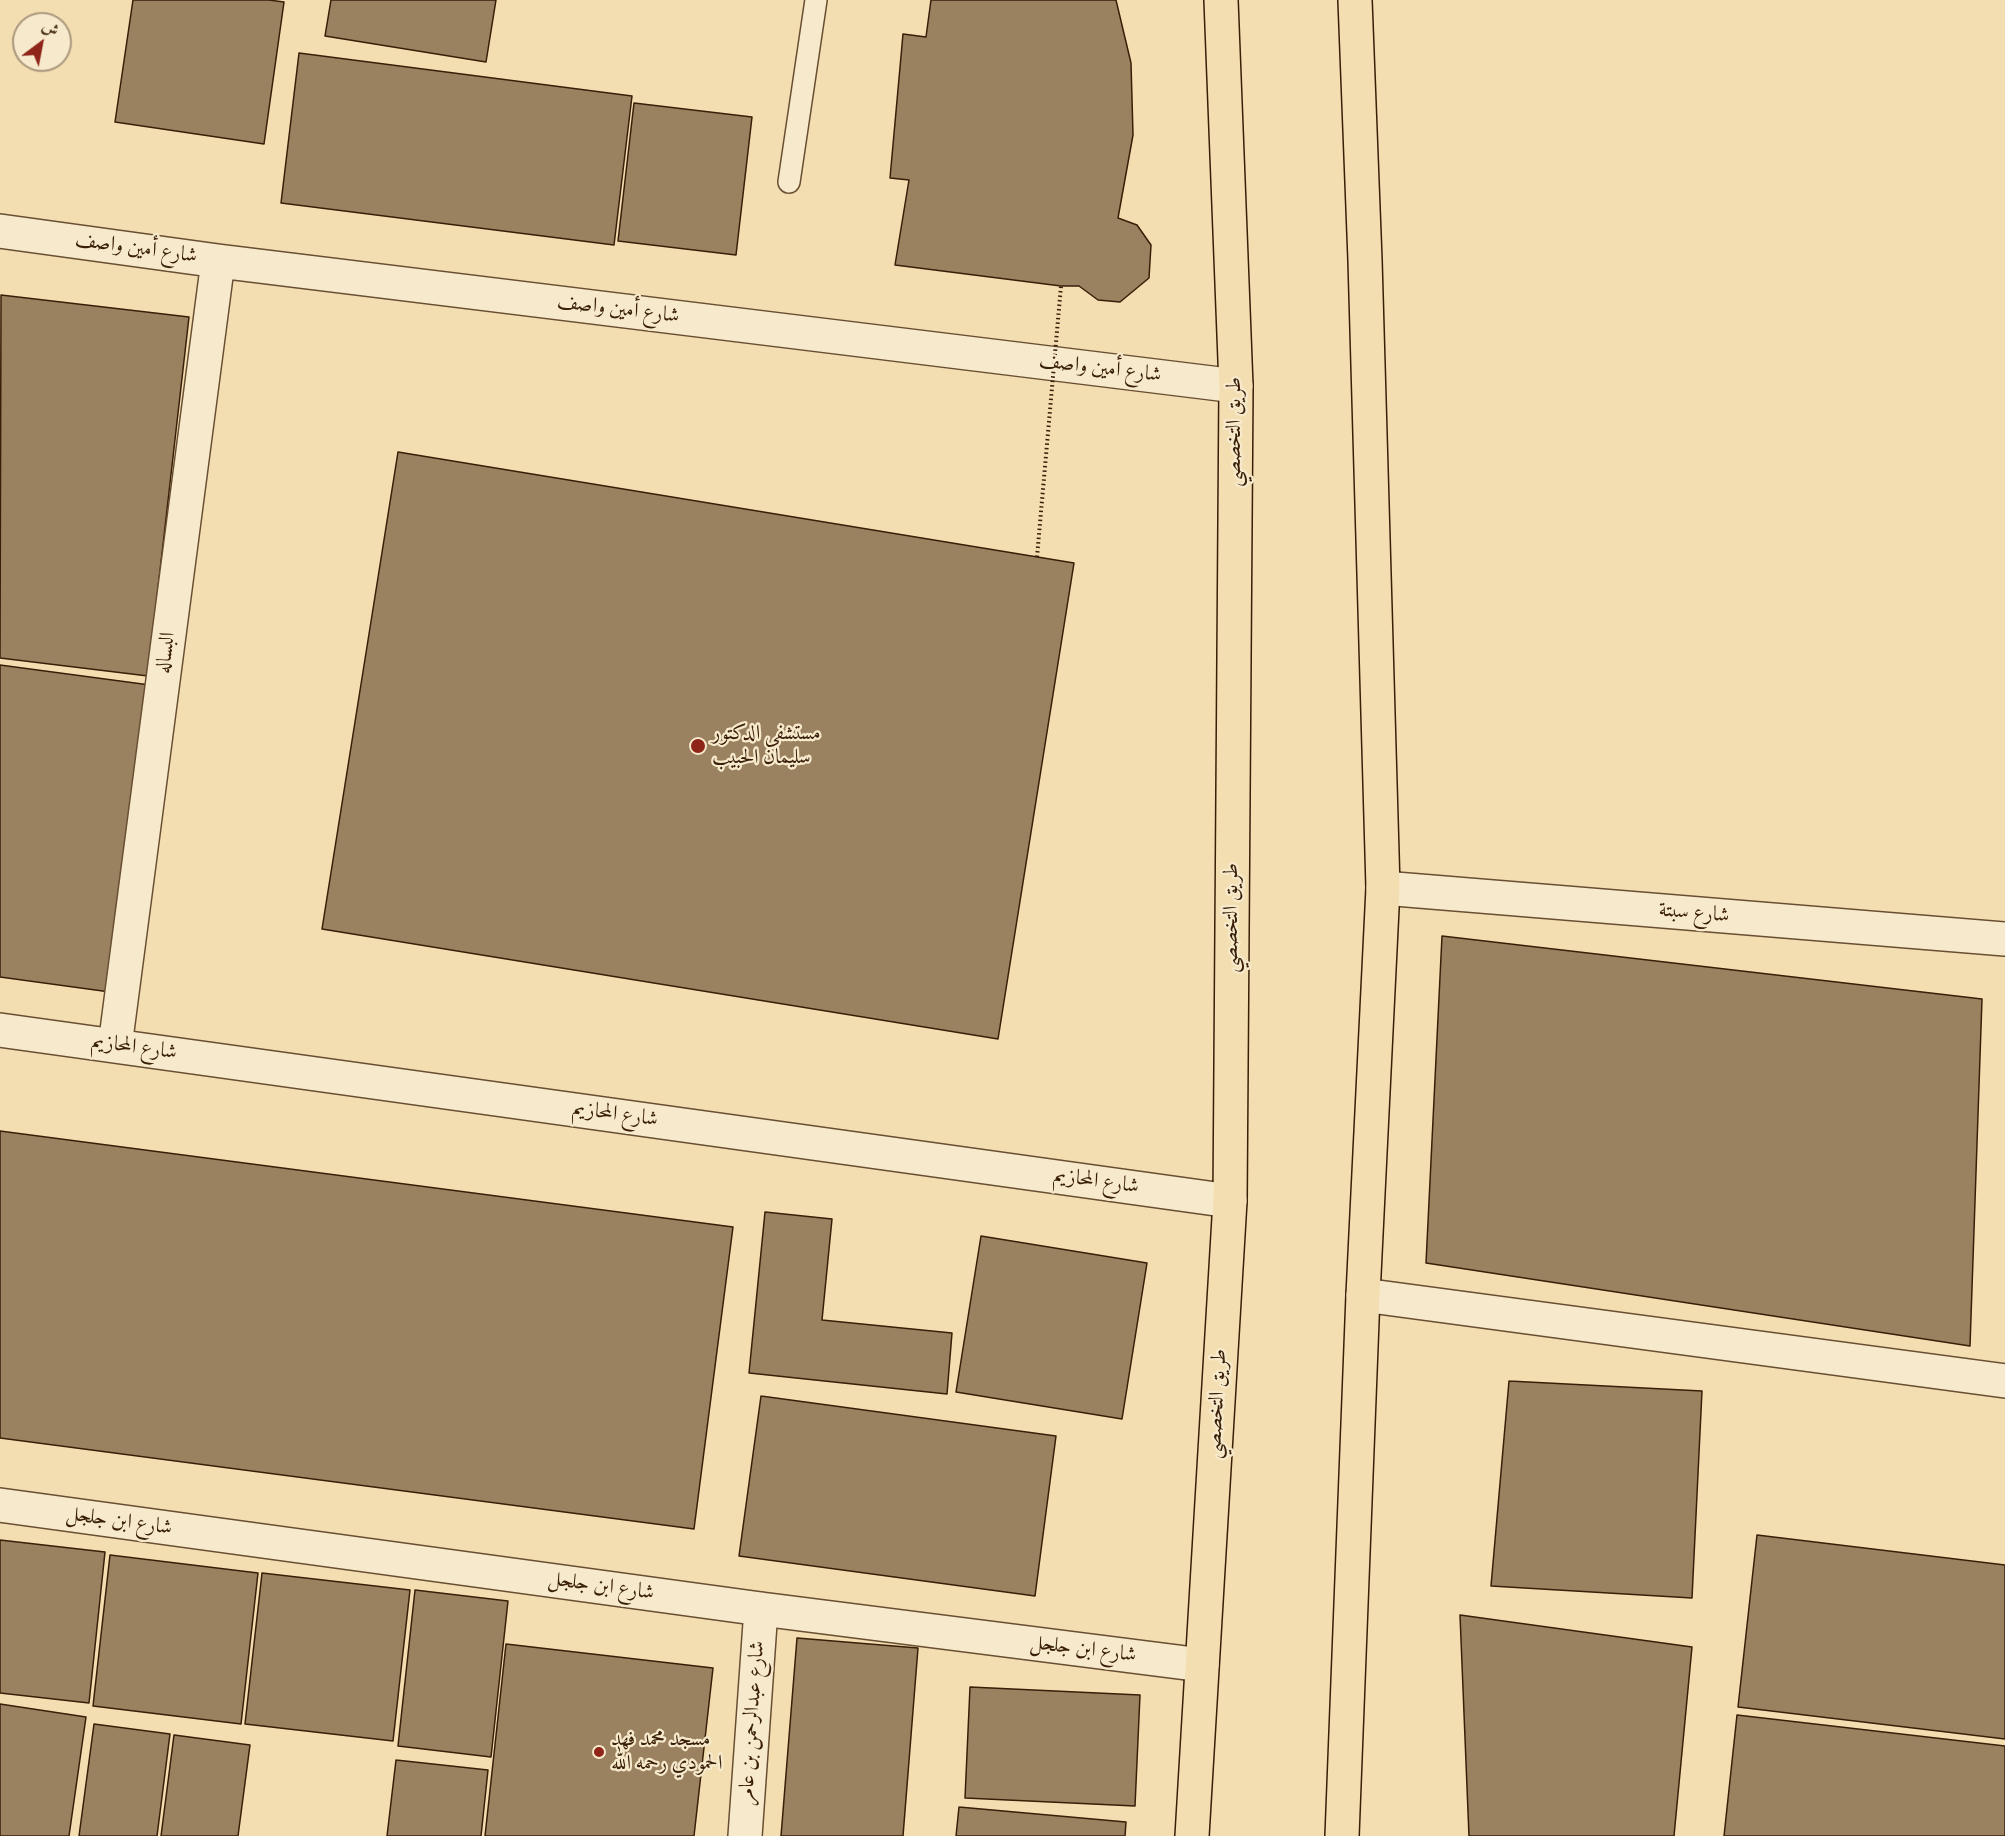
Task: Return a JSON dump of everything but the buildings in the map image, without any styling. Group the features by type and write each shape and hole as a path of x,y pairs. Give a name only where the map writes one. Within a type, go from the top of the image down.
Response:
{"main road":[{"name":"طريق التخصصي","path":"1192,1836 1230,1201 1236,386 1221,0"},
{"path":"1342,1836 1363,1294 1383,888 1365,260 1354,0"}],"street":[{"name":"شارع أمين واصف","path":"0,231 218,261 1236,386"},
{"name":"البساله","path":"116,1046 218,261"},
{"name":"شارع سبتة","path":"1383,888 2005,939"},
{"name":"شارع المحازيم","path":"0,1030 1230,1201"},
{"path":"1363,1294 2005,1381"},
{"name":"شارع ابن جلجل","path":"0,1505 761,1609 1202,1665"},
{"name":"شارع عبدالرحمن بن عامر","path":"745,1836 761,1609"}],"lane":[{"path":"789,182 816,0"}],"path":[{"path":"1037,557 1061,286"}],"place":[{"name":"مستشفى الدكتور سليمان الحبيب","path":"698,746"},
{"name":"مسجد محمد فهد الحمودي رحمه الله","path":"599,1752"}]}
